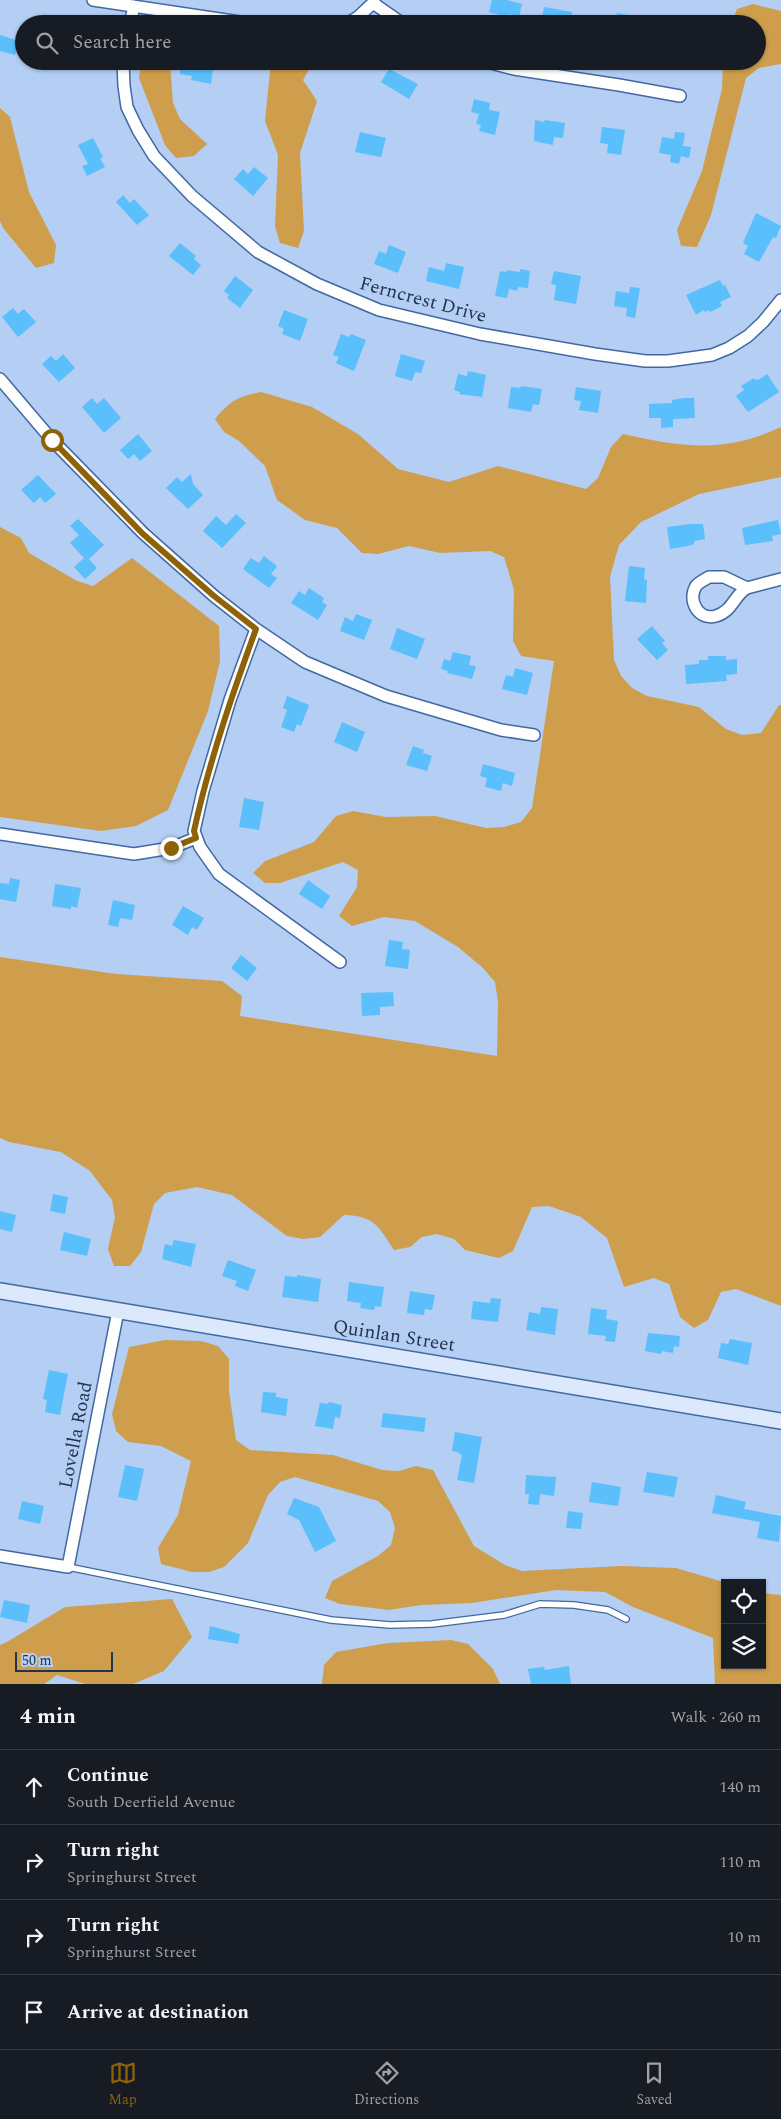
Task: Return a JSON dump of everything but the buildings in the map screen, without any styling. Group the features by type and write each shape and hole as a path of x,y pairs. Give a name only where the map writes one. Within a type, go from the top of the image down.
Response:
{"street":[{"path":"93,0 194,15"},
{"path":"360,15 374,2 391,15"},
{"path":"132,15 134,6"},
{"name":"Ferncrest Drive","path":"123,70 127,107 138,130 154,156 192,196 258,252 316,284 379,310 480,334 595,354 645,361 668,361 712,355 729,348 748,336 763,322 781,300"},
{"path":"519,70 680,96"},
{"path":"0,379 52,440 143,534 214,596 256,629 305,662 386,696 501,730 534,735"},
{"path":"747,588 724,577 709,577 694,589 695,608 699,614 711,617 719,616 729,610 741,591 781,579"},
{"path":"256,629 230,700 202,791 194,831 196,838 219,874 340,962"},
{"path":"0,834 134,854 171,848 196,838"},
{"name":"Quinlan Street","path":"0,1291 781,1421"},
{"name":"Lovella Road","path":"68,1567 118,1311"},
{"path":"0,1556 68,1567"}],"lane":[{"path":"68,1567 331,1620 381,1624 432,1624 504,1615 540,1604 574,1605 608,1610 626,1619"}],"shaded area":[{"path":"753,4 781,11 781,64 766,67 766,15 735,15 737,9"},
{"path":"140,70 171,70 173,103 180,119 207,144 194,156 176,158 165,145 139,78"},
{"path":"270,70 309,70 303,80 317,101 300,153 304,231 298,248 280,243 275,226 278,155 265,121"},
{"path":"723,70 756,70 746,78 711,215 697,247 681,246 677,230 702,171 722,89"},
{"path":"0,108 10,117 29,192 56,245 54,263 36,268 3,228 0,221"},
{"path":"261,392 312,407 358,434 398,469 449,482 498,466 586,489 598,478 611,447 623,434 684,445 703,446 741,441 761,436 781,427 781,477 699,494 641,522 619,545 610,577 614,660 621,676 632,688 647,696 699,707 726,729 742,735 761,733 779,705 781,705 781,1306 736,1289 721,1292 708,1320 694,1328 680,1317 669,1284 654,1278 624,1287 607,1238 581,1217 549,1206 532,1207 513,1251 499,1258 465,1250 454,1239 437,1234 422,1237 410,1247 394,1250 375,1224 369,1220 354,1216 344,1215 320,1237 303,1239 287,1236 232,1195 197,1187 165,1193 154,1204 141,1252 130,1266 114,1266 108,1249 115,1217 112,1200 90,1171 61,1152 9,1142 0,1138 0,957 116,974 222,981 242,996 240,1016 497,1056 498,1002 495,982 483,968 458,947 415,921 384,917 352,926 339,916 357,887 358,870 343,862 280,883 265,883 253,873 265,861 314,842 336,816 353,811 386,817 435,816 486,828 504,827 521,822 532,808 554,661 521,656 513,641 514,590 504,557 490,551 440,553 409,546 378,554 362,553 337,528 305,520 277,500 265,466 239,441 224,432 215,419 235,400 246,395"},
{"path":"0,527 21,538 29,553 77,581 93,586 132,558 219,626 220,661 208,711 168,810 136,826 101,831 0,817"},
{"path":"165,1340 201,1341 218,1346 229,1359 229,1391 236,1440 250,1450 333,1455 382,1470 399,1471 416,1466 433,1470 474,1546 505,1565 522,1571 622,1566 676,1568 721,1581 721,1669 766,1669 766,1593 781,1595 781,1684 715,1684 713,1638 633,1607 605,1592 556,1590 472,1603 421,1605 389,1610 340,1604 325,1598 332,1581 378,1556 391,1545 395,1528 390,1512 378,1501 295,1477 280,1482 268,1495 248,1543 224,1567 209,1572 192,1572 161,1564 158,1548 178,1515 191,1461 161,1446 128,1442 116,1431 112,1414 129,1347"},
{"path":"172,1599 192,1637 164,1671 133,1684 85,1684 57,1675 44,1684 0,1684 0,1645 65,1607"},
{"path":"451,1640 468,1644 493,1669 500,1684 322,1684 324,1665 336,1652 388,1643"}],"route":[{"path":"52,440 143,534 214,596 256,629 230,700 202,791 194,831 196,838 171,848"}]}
